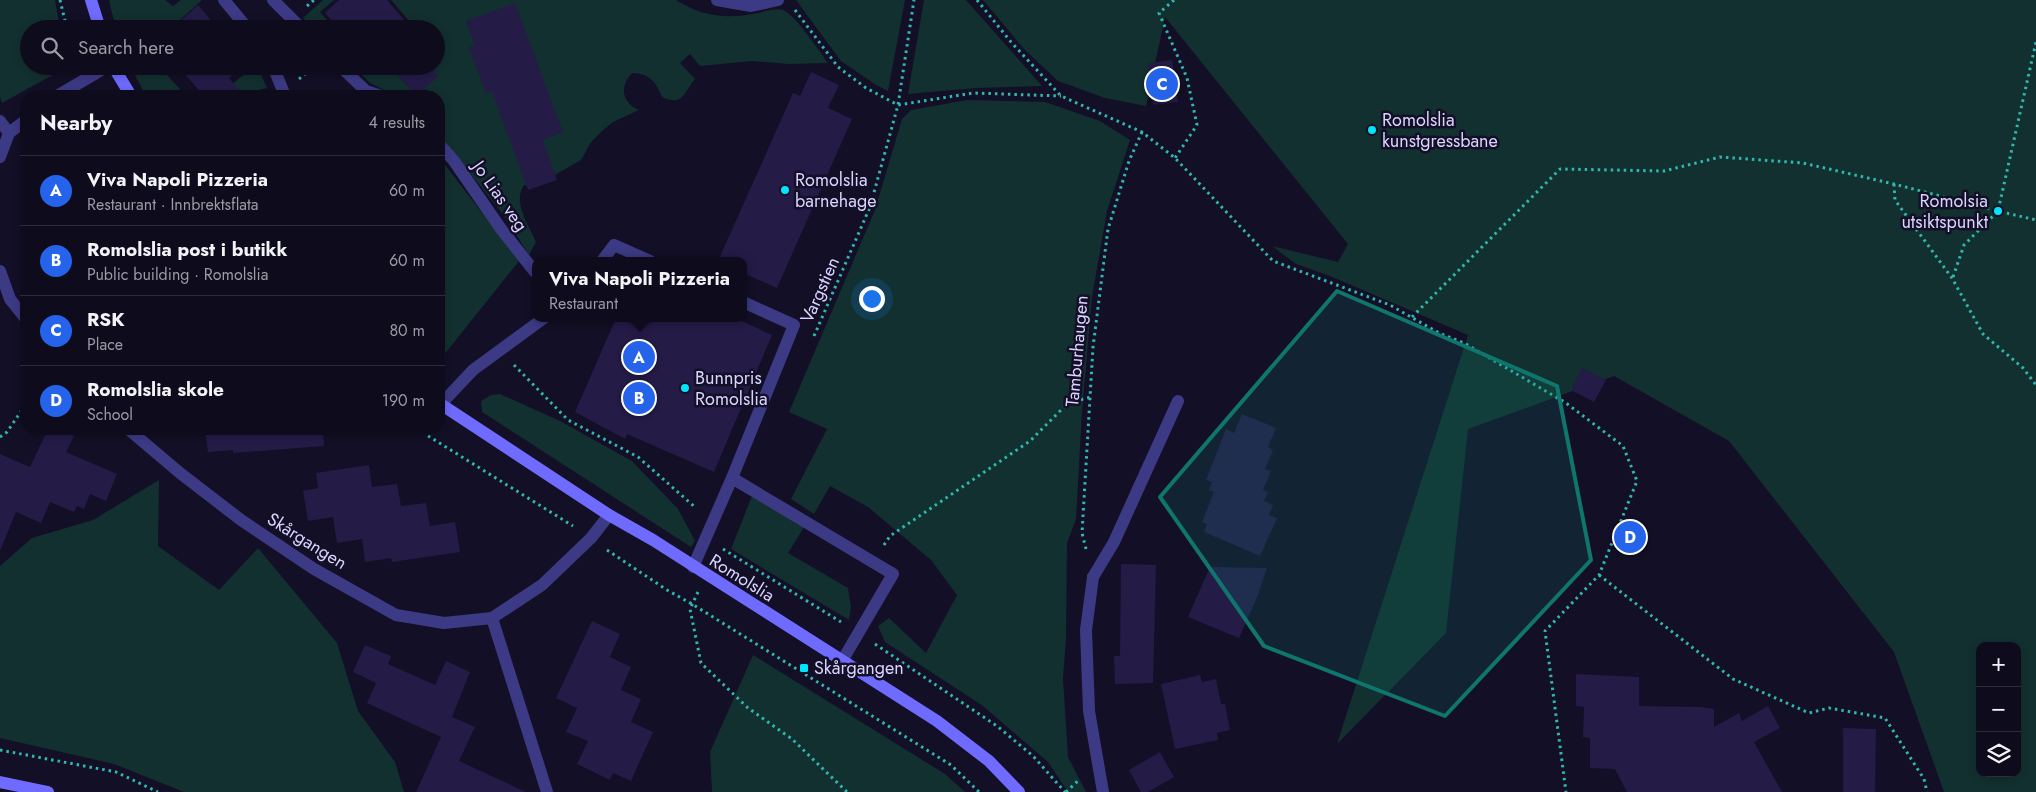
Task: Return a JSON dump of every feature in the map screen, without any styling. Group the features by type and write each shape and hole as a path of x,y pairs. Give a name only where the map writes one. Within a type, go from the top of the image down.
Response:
{"street":[{"path":"91,0 97,20"},
{"path":"224,0 241,20"},
{"path":"273,0 293,20"},
{"path":"717,0 751,6 778,0"},
{"path":"67,90 93,75"},
{"path":"118,75 127,90"},
{"path":"277,75 283,90"},
{"path":"347,75 360,90"},
{"path":"0,122 9,133"},
{"path":"0,157 9,133 20,125"},
{"name":"Jo Lias veg","path":"445,151 532,270"},
{"path":"605,257 614,245 641,257"},
{"path":"0,271 10,299 20,312"},
{"path":"692,567 732,478 794,325 747,304"},
{"path":"445,398 473,370 539,322"},
{"path":"1103,792 1089,711 1086,630 1093,577 1114,542 1178,401"},
{"name":"Romolslia","path":"445,406 609,515 653,540 706,576 936,721 989,761 1020,792"},
{"name":"Skårgangen","path":"135,435 180,473 242,520 314,569 396,615 444,623 492,618 542,585 590,538 609,515"},
{"path":"732,478 893,574 842,661"},
{"path":"492,618 547,792"},
{"path":"0,782 48,792"}],"path":[{"path":"60,0 65,20"},
{"name":"Vargstien","path":"811,343 870,207 898,105 914,0"},
{"path":"977,0 1011,42 1061,96"},
{"path":"1174,0 1159,13 1188,78 1197,125 1175,158"},
{"path":"792,7 838,67 866,88 898,105 972,93 1061,96 1142,132 1175,158 1273,261 1390,305 1439,333 1464,343 1566,403 1624,446 1637,481 1599,575 1545,631 1566,792"},
{"path":"1952,278 1964,244 1998,211 2036,42"},
{"name":"Tamburhaugen","path":"1093,577 1082,533 1093,347 1108,229 1130,161 1142,132"},
{"path":"1412,317 1560,169 1664,171 1720,157 1803,163 2036,220"},
{"path":"1894,184 1895,200 1952,278 1983,334 2023,368 2036,385"},
{"path":"499,351 568,420 638,457 712,523"},
{"path":"874,562 890,536 1030,441 1068,403 1091,398"},
{"path":"0,437 7,432 20,413"},
{"path":"427,435 590,538 621,561 667,590 952,765 979,792"},
{"path":"706,576 721,548 859,633 997,726 1033,756 1065,792"},
{"path":"1599,575 1733,679 1808,713 1828,708 1885,718 1924,779 1927,792"},
{"path":"692,604 690,609 701,663 748,708 792,739 847,792"},
{"path":"0,750 116,772 158,792"}],"highlighted area":[{"path":"1337,291 1557,386 1591,560 1445,716 1264,646 1160,497"}],"green space":[{"path":"0,0 55,0 58,20 20,20 20,75 53,75 25,90 20,90 20,93 2,103 0,97"},
{"path":"109,0 165,0 173,6 181,0 202,0 180,20 114,20"},
{"path":"323,0 334,0 320,12 327,20 305,20 303,18"},
{"path":"391,0 676,0 695,10 722,16 779,9 794,18 828,63 789,64 752,61 700,66 690,54 680,63 695,79 682,97 674,100 662,97 651,79 638,73 632,73 625,84 624,94 629,103 639,110 613,122 602,131 591,142 581,160 534,187 524,185 520,199 521,206 536,242 529,255 505,217 445,142 445,90 384,90 370,83 362,75 445,75 445,20 408,20"},
{"path":"796,0 905,0 888,91 841,61"},
{"path":"924,0 966,0 1042,86 977,88 908,94"},
{"path":"983,0 2036,0 2036,792 1944,792 1894,652 1729,441 1614,376 1468,429 1446,633 1337,744 1468,335 1330,276 1296,264 1272,246 1338,262 1348,244 1165,17 1146,106 1105,98 1058,81 1024,49"},
{"path":"135,75 167,75 181,90 143,90"},
{"path":"243,75 261,75 267,88 259,90 225,90"},
{"path":"967,100 1045,102 1100,121 1130,140 1107,211 1092,297 1082,412 1076,519 1067,543 1066,637 1063,679 1068,757 1086,792 1068,792 1048,762 983,706 885,642 878,626 889,618 926,653 957,595 931,560 868,507 830,486 814,514 791,499 827,429 789,412 875,210 902,119 911,110"},
{"path":"445,165 519,261 445,354"},
{"path":"500,394 560,421 632,461 678,509 695,541 691,547 482,412 481,401 491,395"},
{"path":"159,480 158,546 219,590 258,548 337,643 358,711 395,762 404,792 184,792 114,764 0,738 0,566 32,538 93,520"},
{"path":"752,496 804,527 788,553 848,588 851,607 849,620 731,549"},
{"path":"753,655 945,774 965,792 712,792 710,752"}],"building":[{"path":"339,0 387,0 404,20 331,20 325,13"},
{"path":"515,3 563,132 543,140 557,180 528,190 492,92 486,94 469,47 475,45 466,21"},
{"path":"198,5 210,20 181,20"},
{"path":"1172,60 1178,102 1153,105 1148,63"},
{"path":"811,72 839,85 828,108 852,119 777,288 747,275 747,257 720,257 793,93 800,96"},
{"path":"186,75 232,75 229,78 239,90 199,90"},
{"path":"397,75 438,76 423,90 411,90"},
{"path":"614,322 744,322 772,335 714,472 627,434 625,439 575,412"},
{"path":"1582,368 1606,380 1594,402 1571,390"},
{"path":"1242,414 1276,428 1268,447 1273,450 1265,469 1271,471 1263,490 1268,492 1264,501 1273,505 1269,515 1277,518 1260,556 1204,532 1207,524 1202,522 1214,492 1209,490 1212,482 1206,480 1226,429 1234,433"},
{"path":"45,435 72,435 74,436 66,452 117,474 106,501 90,494 84,509 77,506 74,512 50,502 41,523 16,512 0,551 0,454 30,467"},
{"path":"206,435 323,435 324,446 233,453 233,450 208,452"},
{"path":"369,465 372,487 397,484 401,506 426,503 430,526 455,522 460,552 392,562 391,558 365,562 362,539 337,543 333,517 308,521 303,491 318,488 316,473"},
{"path":"1121,564 1156,565 1153,683 1115,684 1114,656 1120,656"},
{"path":"1210,567 1267,568 1258,595 1239,638 1188,617"},
{"path":"592,621 620,634 610,657 631,667 621,690 641,699 631,722 653,732 631,781 613,773 610,780 577,764 588,741 566,732 577,708 556,698"},
{"path":"365,645 391,656 388,664 435,685 446,661 470,672 452,717 475,727 459,761 526,792 416,792 441,737 367,703 376,683 353,672"},
{"path":"1576,674 1639,677 1639,706 1714,709 1714,727 1739,713 1742,721 1768,706 1780,728 1754,742 1782,792 1627,792 1615,769 1590,768 1590,738 1583,737 1584,707 1576,706"},
{"path":"1200,675 1202,682 1216,679 1221,704 1225,704 1230,730 1217,733 1218,740 1175,749 1161,684"},
{"path":"1843,728 1876,729 1875,792 1843,792"},
{"path":"1160,752 1174,777 1148,792 1141,792 1129,770"}],"place":[{"name":"RSK","path":"1162,84"},
{"name":"Romolslia kunstgressbane","path":"1372,130"},
{"name":"Romolslia barnehage","path":"785,190"},
{"name":"Romolsia utsiktspunkt","path":"1998,211"},
{"name":"Viva Napoli Pizzeria","path":"639,357"},
{"name":"Bunnpris Romolslia","path":"685,388"},
{"name":"Romolslia post i butikk","path":"639,398"},
{"name":"Romolslia skole","path":"1630,537"},
{"name":"Skårgangen","path":"804,668"}]}
